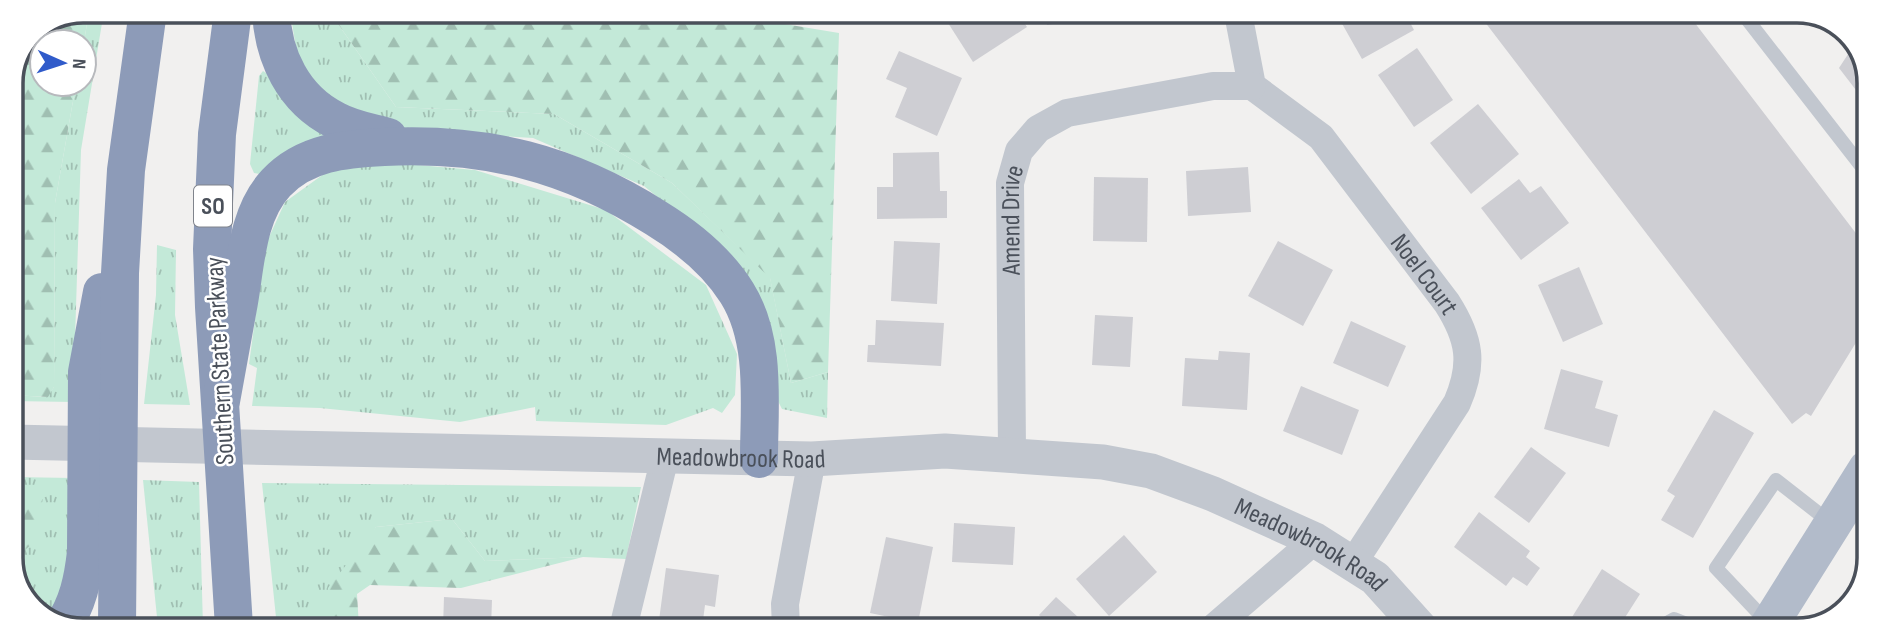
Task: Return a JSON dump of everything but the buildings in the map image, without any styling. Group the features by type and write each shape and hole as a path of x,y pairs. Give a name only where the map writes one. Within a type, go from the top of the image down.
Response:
{"highway":[{"path":"68,616 83,578 86,552 87,372 126,170 146,23"},
{"name":"Southern State Parkway","path":"231,23 218,123 214,187 214,307 233,618"},
{"path":"272,23 280,60 297,88 318,110 351,127 420,145"},
{"path":"221,401 252,228 266,195 277,181 293,168 326,153 345,149 420,145 466,148 533,160 603,187 670,227 712,261 737,293 752,330 757,352 759,459"},
{"path":"117,618 120,273 126,170"}],"main road":[{"path":"1777,618 1857,484"}],"street":[{"path":"1240,23 1252,86"},
{"name":"Amend Drive","path":"1012,454 1010,183 1019,151 1038,129 1067,113 1213,86 1252,86"},
{"name":"Noel Court","path":"1252,86 1321,137 1447,303 1459,321 1469,355 1466,382 1457,403 1353,563"},
{"name":"Meadowbrook Road","path":"23,442 759,459 812,459 945,451 1103,462 1152,471 1213,494 1315,540 1376,578 1411,618"},
{"path":"625,618 665,457"},
{"path":"786,618 785,604 812,459"},
{"path":"1225,618 1315,540"}],"lane":[{"path":"1750,23 1857,161"},
{"path":"1762,618 1716,568 1776,480 1832,523"}],"green space":[{"path":"87,23 102,23 98,47 98,28 86,28"},
{"path":"87,23 86,28 58,28 71,24"},
{"path":"292,23 337,23 396,107 554,114 672,183 770,277 791,383 828,372 827,418 782,409 731,258 644,186 533,138 376,129 323,97 297,54"},
{"path":"337,23 779,23 839,33 828,372 791,383 770,278 672,183 554,114 396,107"},
{"path":"28,58 28,98 74,98 55,203 54,387 48,397 23,396 23,82"},
{"path":"263,71 272,77 328,139 265,175 254,173 250,164 259,76"},
{"path":"74,98 90,98 81,150 73,402 23,401 23,396 47,397 54,387 55,203"},
{"path":"384,162 475,170 606,210 706,285 737,354 735,395 722,413 713,408 666,425 536,421 535,407 460,422 320,408 252,406 257,368 249,364 265,246 285,202 332,168"},
{"path":"157,245 176,250 175,315 190,405 144,404 156,295"},
{"path":"23,477 74,478 70,575 54,611 35,595 27,581 23,563"},
{"path":"143,480 199,482 203,618 157,618"},
{"path":"262,483 641,487 626,559 583,557 485,561 452,519 376,527 327,618 276,618"},
{"path":"23,497 43,499 31,545 23,551"},
{"path":"452,519 485,561 583,557 461,588 370,585 357,594 358,618 326,618 328,588 376,527"}]}
